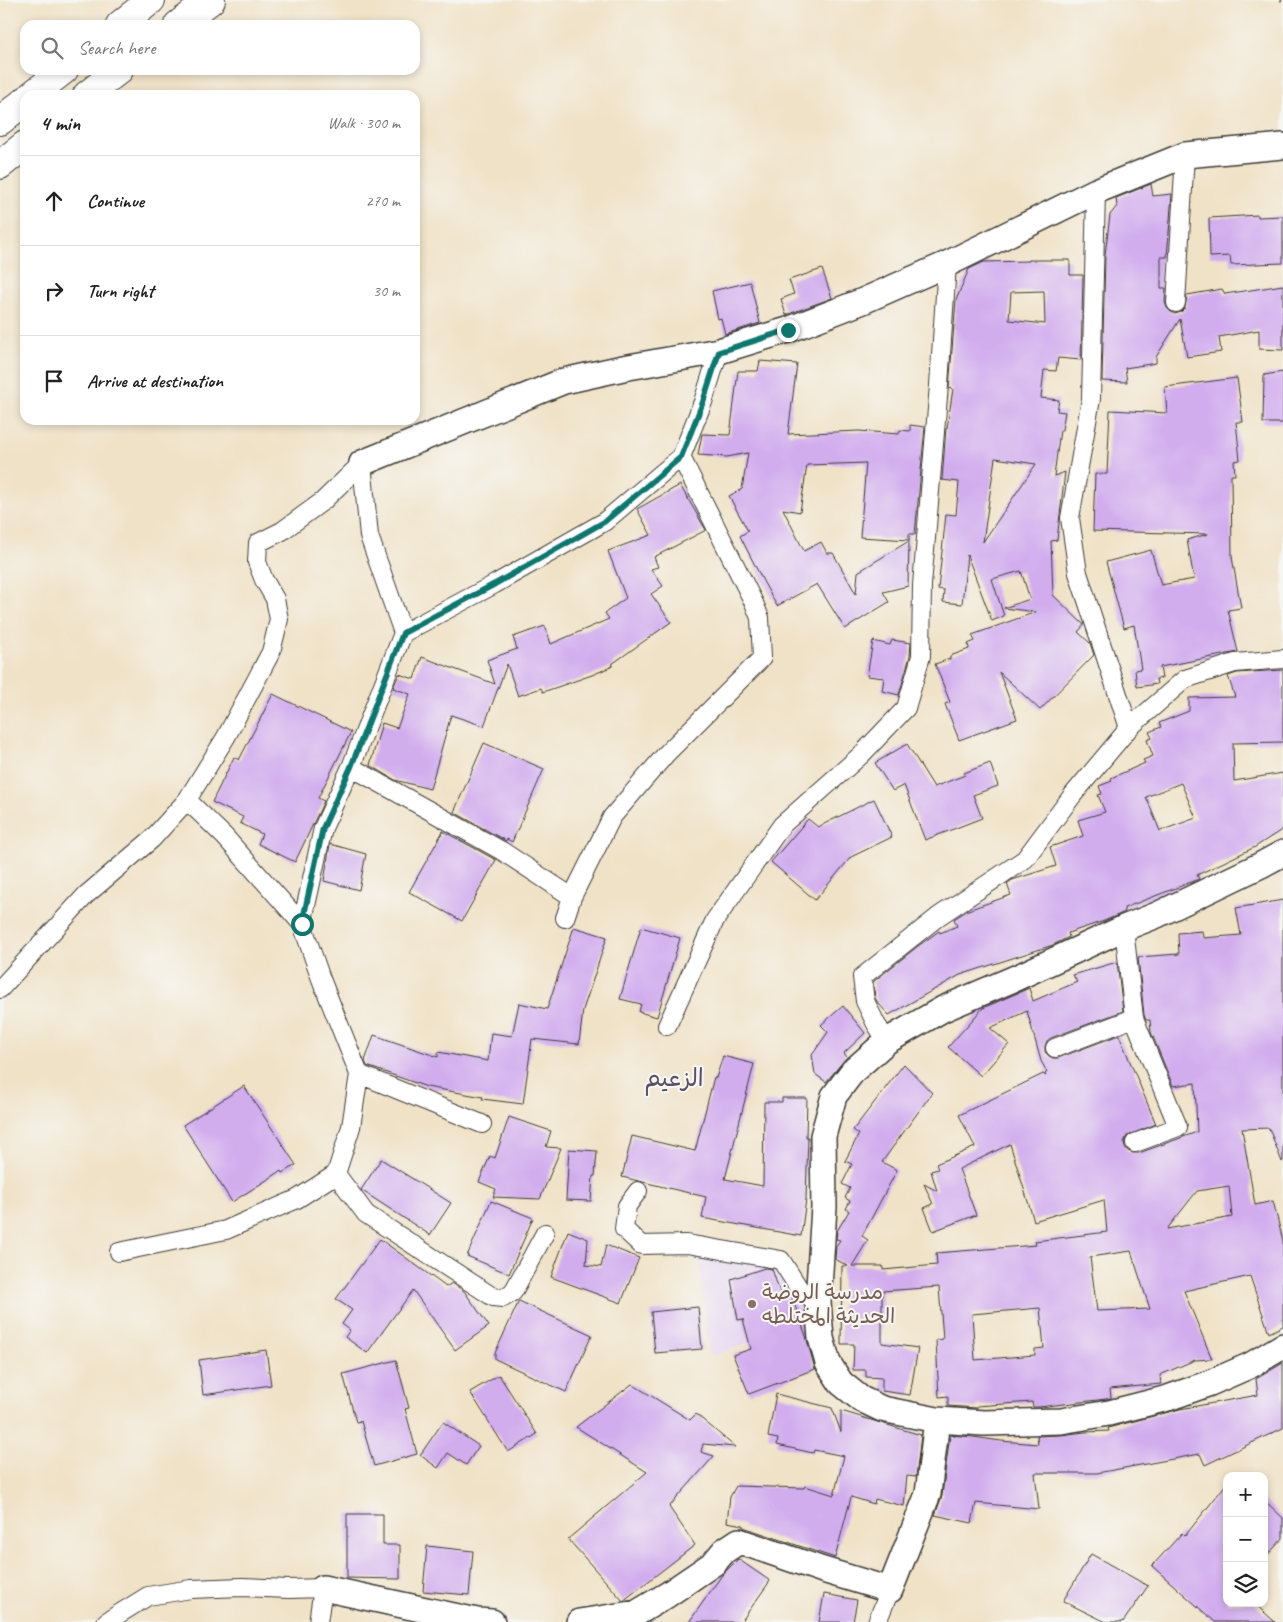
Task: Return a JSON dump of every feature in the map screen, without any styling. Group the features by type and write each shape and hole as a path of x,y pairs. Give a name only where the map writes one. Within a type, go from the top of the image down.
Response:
{"highway":[{"path":"126,20 151,0"},
{"path":"185,20 211,0"},
{"path":"38,90 58,75"},
{"path":"93,90 113,75"},
{"path":"0,121 20,105"},
{"path":"0,165 20,149"}],"street":[{"path":"0,989 86,895 152,839 187,800 226,736 271,652 279,619 275,600 257,562 258,542 282,531 323,501 362,463 564,381 623,368 719,352 807,322 863,301 947,264 1096,191 1185,155 1283,146"},
{"path":"1176,303 1185,155"},
{"path":"1096,191 1091,399 1070,518 1078,573 1129,728"},
{"path":"667,1026 715,920 782,825 861,755 906,708 922,656 922,585 947,264"},
{"path":"403,633 495,584 604,522 681,457 703,402 719,352"},
{"path":"565,918 572,898 612,816 666,754 762,658 760,618 754,603 681,457"},
{"path":"302,924 323,828 351,767 403,633 369,536 362,463"},
{"path":"887,1041 865,1001 862,977 939,916 1025,859 1072,796 1129,728 1185,679 1235,663 1283,659"},
{"path":"351,767 502,851 572,898"},
{"path":"119,1252 226,1230 297,1198 336,1174 351,1128 359,1074 302,924 225,837 187,800"},
{"path":"1283,853 1157,915 943,1009 887,1041 853,1071 834,1096 823,1136 824,1207 818,1304 821,1338 828,1363 841,1383 861,1399 882,1409 937,1420 984,1423 1061,1421 1109,1413 1168,1398 1210,1383 1252,1365 1283,1346"},
{"path":"1124,928 1134,1018 1178,1127 1135,1143"},
{"path":"1055,1048 1134,1018"},
{"path":"359,1074 482,1124"},
{"path":"336,1174 366,1214 493,1297 503,1298 513,1292 544,1233"},
{"path":"638,1191 627,1206 624,1229 641,1245 687,1244 781,1260 800,1290 818,1304"},
{"path":"877,1622 928,1494 937,1420"},
{"path":"579,1622 637,1613 667,1596 714,1564 724,1551 739,1541 823,1570 890,1590"},
{"path":"106,1622 148,1596 191,1589 242,1587 323,1588 477,1621 492,1622"},
{"path":"318,1622 323,1588"}],"shaded area":[{"name":"مدرسة الروضة الحديثة المختلطه","path":"698,1251 778,1263 796,1293 804,1314 788,1319 791,1327 710,1357"}],"building":[{"path":"1151,184 1153,196 1172,194 1167,257 1161,257 1161,288 1166,288 1165,302 1167,308 1175,314 1181,312 1185,308 1187,295 1222,289 1225,294 1283,285 1283,350 1259,349 1259,330 1219,337 1221,352 1187,357 1180,319 1156,357 1156,363 1125,368 1127,382 1102,381 1105,255 1110,215 1117,206 1116,198"},
{"path":"1258,215 1258,217 1283,216 1283,263 1231,265 1230,256 1210,257 1209,218"},
{"path":"1070,260 1070,275 1083,275 1081,360 1058,358 1056,371 1044,370 1041,398 1059,400 1057,411 1065,412 1062,430 1060,430 1054,476 1065,472 1057,540 1051,541 1053,595 1084,625 1078,632 1090,643 1094,655 1040,710 999,672 1017,719 959,740 945,704 950,702 935,664 969,649 968,644 975,641 972,635 1036,612 1004,608 1030,599 1021,571 992,579 1004,616 992,621 967,555 962,604 943,602 944,590 938,589 946,514 956,515 959,482 942,480 946,428 953,389 949,388 956,300 969,269 984,262","holes":["1044,291 1045,324 1009,320 1011,292","995,458 1036,464 983,542"]},
{"path":"822,269 832,298 786,315 781,299 794,294 789,280"},
{"path":"750,282 760,323 725,334 721,318 718,319 712,291"},
{"path":"760,361 797,364 788,434 859,431 899,434 900,430 910,431 910,425 925,427 915,534 909,534 909,540 860,537 866,463 807,465 800,512 783,509 804,551 821,542 827,553 833,553 856,594 858,572 909,541 908,586 883,592 889,602 845,629 817,584 777,606 764,583 740,536 748,531 729,496 742,489 748,453 727,457 698,455 702,434 730,435 738,371 758,371"},
{"path":"1283,372 1283,423 1263,423 1264,375"},
{"path":"1237,378 1243,422 1236,422 1240,460 1234,461 1235,475 1231,475 1232,557 1241,608 1228,610 1238,652 1160,667 1162,678 1156,679 1157,684 1137,687 1135,670 1141,669 1134,625 1124,628 1106,562 1151,550 1161,585 1194,579 1187,540 1208,534 1093,531 1095,474 1107,474 1110,410 1167,413 1165,387"},
{"path":"680,485 706,530 654,557 658,567 651,569 663,586 651,594 671,622 612,664 613,666 543,692 541,688 518,696 507,664 484,726 451,715 430,789 395,780 370,765 382,723 397,728 410,694 393,688 399,674 414,679 422,657 495,684 487,660 517,649 513,637 545,626 551,644 609,619 605,613 626,598 608,551 651,535 637,509"},
{"path":"892,640 911,643 910,656 899,695 882,691 884,678 867,676 873,641 890,645"},
{"path":"1283,670 1283,742 1233,743 1234,781 1283,773 1283,826 1280,831 1255,847 1197,875 1199,879 1124,908 1125,912 1104,921 1068,933 1069,937 1053,945 960,975 889,1015 875,998 873,982 939,931 940,933 957,926 954,919 968,910 1011,895 1007,884 1012,880 1056,866 1050,847 1083,836 1078,820 1105,812 1098,795 1102,794 1099,786 1112,781 1111,778 1145,763 1143,760 1153,756 1147,740 1152,738 1149,732 1161,727 1159,723 1189,711 1189,698 1235,697 1228,676 1237,673","holes":["1181,783 1196,818 1160,831 1146,797"]},
{"path":"273,694 351,732 318,798 324,801 295,862 258,844 262,834 240,823 243,817 212,802 234,757 239,760"},
{"path":"484,743 544,769 512,842 507,839 506,841 454,812"},
{"path":"907,744 934,787 990,763 998,786 973,795 982,818 925,840 904,785 893,791 875,763"},
{"path":"874,799 892,837 851,857 815,900 771,862 808,819 818,827"},
{"path":"443,831 496,860 462,921 409,892"},
{"path":"330,844 366,854 359,890 324,881"},
{"path":"1283,900 1283,1161 1269,1128 1242,1129 1255,1205 1273,1201 1283,1241 1283,1326 1269,1333 1250,1276 1184,1291 1212,1359 1195,1360 1160,1375 1161,1384 1110,1389 1111,1398 1106,1399 1039,1407 1033,1407 1032,1402 977,1406 977,1408 948,1406 948,1396 939,1397 936,1340 943,1339 939,1287 882,1291 882,1343 918,1348 910,1395 882,1391 882,1378 866,1377 866,1370 853,1370 854,1344 841,1344 842,1266 848,1266 835,1259 836,1246 840,1240 836,1239 837,1231 849,1211 846,1209 850,1201 845,1198 850,1188 842,1184 852,1164 845,1161 859,1134 853,1130 904,1064 932,1093 882,1162 897,1170 862,1236 868,1240 852,1266 883,1266 883,1270 937,1265 936,1253 1036,1245 1035,1241 1107,1232 1104,1200 1034,1221 1010,1144 959,1169 976,1215 933,1231 924,1208 933,1204 924,1184 937,1191 931,1171 938,1169 936,1164 975,1147 959,1115 1043,1074 1046,1076 1047,1072 1041,1061 1027,1011 990,1028 1009,1044 981,1076 948,1047 983,1008 1029,988 1033,1001 1077,982 1073,975 1117,962 1123,1011 1051,1038 1047,1041 1045,1052 1053,1058 1058,1058 1119,1035 1156,1124 1127,1136 1124,1142 1128,1151 1139,1153 1197,1132 1195,1083 1173,1086 1151,1032 1150,1020 1146,1020 1144,1015 1138,957 1179,954 1178,933 1202,931 1203,938 1241,935 1236,908","holes":["1229,1186 1232,1217 1167,1229 1197,1191","1131,1251 1150,1309 1097,1311 1090,1257","1040,1308 1044,1348 1035,1349 1035,1355 975,1360 972,1314"]},
{"path":"574,927 607,937 583,1010 579,1044 532,1039 523,1104 482,1099 483,1097 427,1087 367,1066 365,1061 374,1035 438,1057 438,1052 488,1061 491,1033 512,1036 519,1003 547,1009"},
{"path":"641,927 680,938 657,1017 639,1012 641,1004 620,999"},
{"path":"843,1006 865,1033 844,1053 847,1057 826,1082 815,1074 812,1055 828,1032 821,1025"},
{"path":"723,1056 754,1064 725,1179 763,1186 764,1102 782,1102 782,1098 807,1098 806,1199 801,1236 702,1218 706,1197 622,1177 632,1136 695,1151 714,1077 716,1078"},
{"path":"244,1086 296,1165 282,1173 281,1171 232,1202 183,1125"},
{"path":"509,1117 551,1131 546,1147 561,1148 540,1199 493,1197 496,1189 479,1182 490,1156 495,1158"},
{"path":"569,1149 597,1151 591,1201 566,1200"},
{"path":"381,1159 451,1203 430,1235 361,1190"},
{"path":"491,1201 533,1218 509,1274 467,1256"},
{"path":"568,1231 588,1239 586,1265 601,1267 606,1245 639,1258 621,1303 551,1277"},
{"path":"380,1239 446,1287 452,1283 464,1291 489,1326 455,1350 413,1290 367,1353 345,1337 350,1330 342,1324 352,1310 336,1299"},
{"path":"765,1268 772,1269 782,1299 791,1296 793,1298 791,1309 794,1303 815,1369 749,1394 733,1355 751,1349 743,1319 738,1320 731,1279"},
{"path":"519,1301 592,1335 566,1392 495,1359 495,1353"},
{"path":"698,1307 702,1349 655,1353 651,1312"},
{"path":"266,1350 271,1385 203,1395 199,1360"},
{"path":"396,1360 409,1408 405,1409 417,1454 374,1466 361,1421 356,1422 343,1374"},
{"path":"1283,1363 1283,1428 1205,1465 1200,1454 1097,1473 1035,1473 1039,1509 976,1503 972,1523 935,1515 942,1496 950,1435 1038,1444 1037,1436 1109,1431 1108,1428 1180,1409 1258,1395 1256,1379"},
{"path":"499,1375 537,1434 508,1452 470,1392"},
{"path":"632,1384 690,1420 696,1414 735,1447 703,1444 701,1452 714,1456 669,1507 695,1545 623,1601 568,1539 647,1472 576,1427"},
{"path":"776,1394 832,1408 841,1432 841,1411 921,1435 916,1477 907,1476 904,1506 875,1499 874,1504 851,1497 835,1558 743,1527 743,1525 727,1522 730,1497 736,1486 804,1488 805,1486 834,1495 844,1456 814,1450 813,1453 777,1445 778,1439 768,1437"},
{"path":"443,1422 479,1446 466,1465 448,1453 438,1468 420,1455"},
{"path":"1223,1488 1223,1607 1258,1607 1275,1622 1215,1622 1152,1566 1182,1533 1185,1536"},
{"path":"1268,1504 1283,1518 1283,1538 1268,1555"},
{"path":"347,1514 383,1514 383,1545 400,1545 400,1579 347,1578"},
{"path":"427,1546 473,1551 469,1595 423,1591"},
{"path":"1091,1554 1148,1586 1123,1622 1106,1622 1063,1601"},
{"path":"738,1559 770,1581 741,1622 689,1622 722,1575"},
{"path":"824,1594 857,1600 853,1622 819,1622"}],"place":[{"name":"مدرسة الروضة الحديثة المختلطه","path":"752,1304"}],"district":[{"name":"الزعيم","path":"674,1078"}],"route":[{"path":"302,924 323,828 351,767 403,633 495,584 604,522 681,457 703,402 719,352 788,330"}]}
